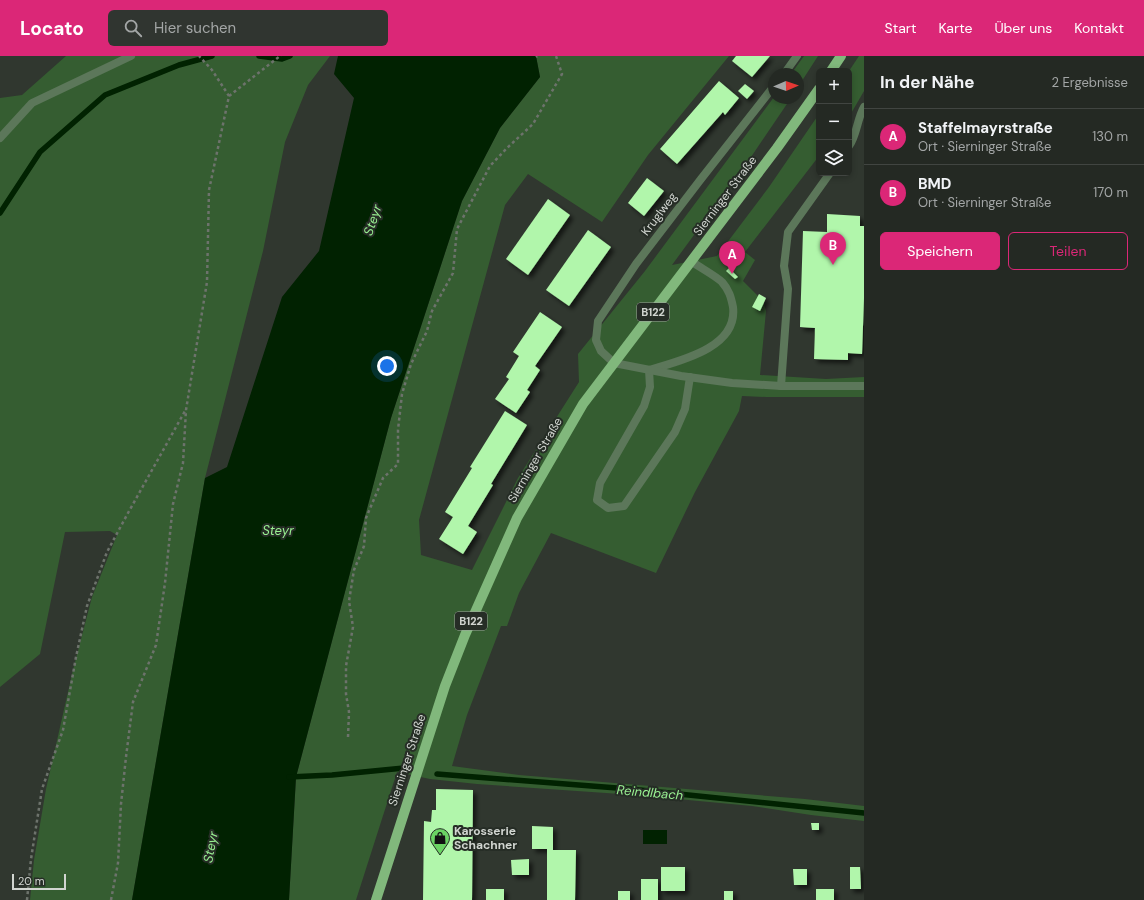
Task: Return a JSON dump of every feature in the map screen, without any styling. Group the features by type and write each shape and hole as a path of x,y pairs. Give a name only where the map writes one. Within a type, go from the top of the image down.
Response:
{"main road":[{"path":"833,68 841,56"},
{"name":"Sierninger Straße","path":"376,900 445,686 464,635 517,518 583,404 777,148 816,92"}],"street":[{"path":"0,138 32,103 131,56"},
{"path":"789,68 798,56"},
{"name":"Kruglweg","path":"614,363 601,351 598,346 596,340 598,321 636,264 768,94"},
{"path":"852,142 864,107"},
{"path":"781,386 788,289 784,266 788,232 828,176"},
{"path":"649,370 684,359 712,346 727,332 734,316 731,296 722,282 691,261"},
{"path":"614,363 732,383 781,386 864,386"},
{"path":"649,370 650,387 644,406 600,483 597,500 608,508 624,506 675,432 685,409 690,377"}],"path":[{"path":"200,56 230,96"},
{"path":"111,900 118,864 121,804 133,702 156,645 173,504 183,463 186,410 207,282 210,190 230,96 280,56"},
{"path":"348,737 349,712 346,694 346,666 353,627 349,601 354,570 364,546 366,518 383,478 398,464 398,430 402,394 411,364 427,331 432,311 453,274 457,229 490,166 533,124 562,74 556,56"},
{"path":"27,900 31,859 42,789 63,730 87,606 107,552 131,506 186,410"}],"shaded area":[{"path":"66,56 330,56 308,85 285,142 263,251 205,478 132,900 30,900 34,860 46,789 73,670 92,597 117,535 110,531 65,532 40,654 0,687 0,98 22,95"},
{"path":"536,56 729,56 648,155 602,222 528,174 505,205 419,520 421,555 472,570 518,478 579,382 578,354 645,271 769,104 787,104 751,157 672,265 717,256 769,187 816,118 816,160 745,252 755,260 743,281 763,301 766,311 760,375 826,379 864,377 864,397 742,396 739,411 695,492 656,573 551,533 519,593 507,626 501,626 467,715 452,766 519,775 805,799 864,806 864,821 752,806 635,795 477,784 430,779 397,772 356,900 289,900 296,777 391,418 462,201 500,128 540,77"},
{"path":"804,56 818,56 804,78 804,68 795,68"},
{"path":"859,56 864,56 864,91 852,112 852,68"}],"water":[{"name":"Steyr","path":"338,56 536,56 540,77 500,128 462,201 391,418 296,777 289,900 132,900 205,478 227,467 282,297 319,251 354,98 334,74"},
{"path":"643,830 667,830 667,844 643,844"}],"building":[{"path":"736,56 770,56 752,77 732,61"},
{"path":"719,81 739,98 725,115 723,112 677,164 660,149"},
{"path":"745,84 754,91 747,99 738,91"},
{"path":"647,178 664,191 644,216 628,203"},
{"path":"548,199 570,215 528,275 506,259"},
{"path":"827,214 860,216 860,226 864,226 862,354 848,353 848,360 814,359 815,328 800,327 803,231 827,232"},
{"path":"588,230 611,247 569,306 546,290"},
{"path":"729,268 738,277 735,279 726,271"},
{"path":"759,294 766,298 760,311 752,307"},
{"path":"540,312 562,327 535,366 540,370 527,390 530,392 516,413 495,399 509,379 506,377 519,356 513,352"},
{"path":"505,411 527,425 491,484 493,485 468,526 477,532 463,554 439,539 453,517 445,512 472,468 470,467"},
{"path":"436,789 473,790 472,900 423,900 424,821 431,822 432,810 436,810"},
{"path":"811,823 819,823 819,830 812,830"},
{"path":"532,826 553,827 553,850 576,850 575,900 547,900 547,849 532,849"},
{"path":"529,859 529,875 512,875 511,860"},
{"path":"661,867 685,867 685,891 661,891"},
{"path":"850,867 860,867 861,889 850,889"},
{"path":"793,869 807,869 807,885 794,885"},
{"path":"641,879 658,879 658,900 641,900"},
{"path":"486,889 504,889 504,900 486,900"},
{"path":"816,889 834,889 834,900 816,900"},
{"path":"618,891 630,891 630,900 618,900"},
{"path":"724,891 733,891 733,900 724,900"}],"waterway":[{"path":"0,213 40,152 105,95 179,65 212,56"},
{"path":"259,56 282,59 290,56"},
{"path":"289,777 332,775 404,768"},
{"name":"Reindlbach","path":"437,774 630,789 864,813"}],"place":[{"name":"BMD","path":"833,265"},
{"name":"Staffelmayrstraße","path":"732,274"},
{"name":"Karosserie Schachner","path":"440,855"}]}
